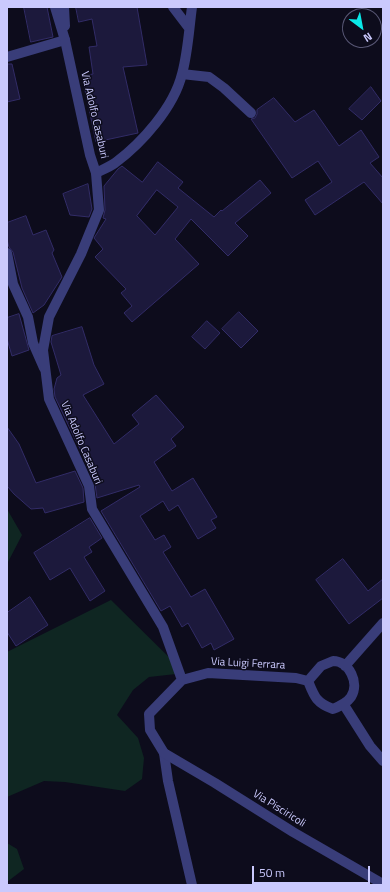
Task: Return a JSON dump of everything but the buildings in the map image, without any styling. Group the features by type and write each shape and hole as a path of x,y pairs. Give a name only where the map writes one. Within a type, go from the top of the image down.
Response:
{"street":[{"path":"55,7 65,40"},
{"path":"64,7 65,40"},
{"path":"173,7 190,28"},
{"path":"96,173 114,164 152,128 174,97 182,74 192,7"},
{"path":"7,57 65,40"},
{"name":"Via Adolfo Casaburi","path":"65,40 90,155 96,173 99,210 81,254 49,316 43,350 49,399 89,486 92,510 163,627 182,680"},
{"path":"182,74 209,77 230,93 251,113"},
{"path":"7,253 13,284 28,317 34,343 46,374"},
{"path":"345,666 383,623"},
{"path":"338,661 345,666 351,674 354,683 352,696 344,705 333,709 325,706 313,695 308,681 321,666 327,663 338,661"},
{"name":"Via Luigi Ferrara","path":"182,680 208,674 296,678 308,681"},
{"path":"182,680 149,714 150,730 164,753 168,782 192,885"},
{"path":"344,705 370,746 383,761"},
{"name":"Via Pisciricoli","path":"164,753 293,832 383,884"}],"green space":[{"path":"7,509 22,535 7,564"},
{"path":"111,600 185,673 149,677 133,690 117,715 138,738 144,758 142,779 125,791 65,782 44,781 7,797 7,652"},
{"path":"7,843 17,849 24,869 7,882"}]}
